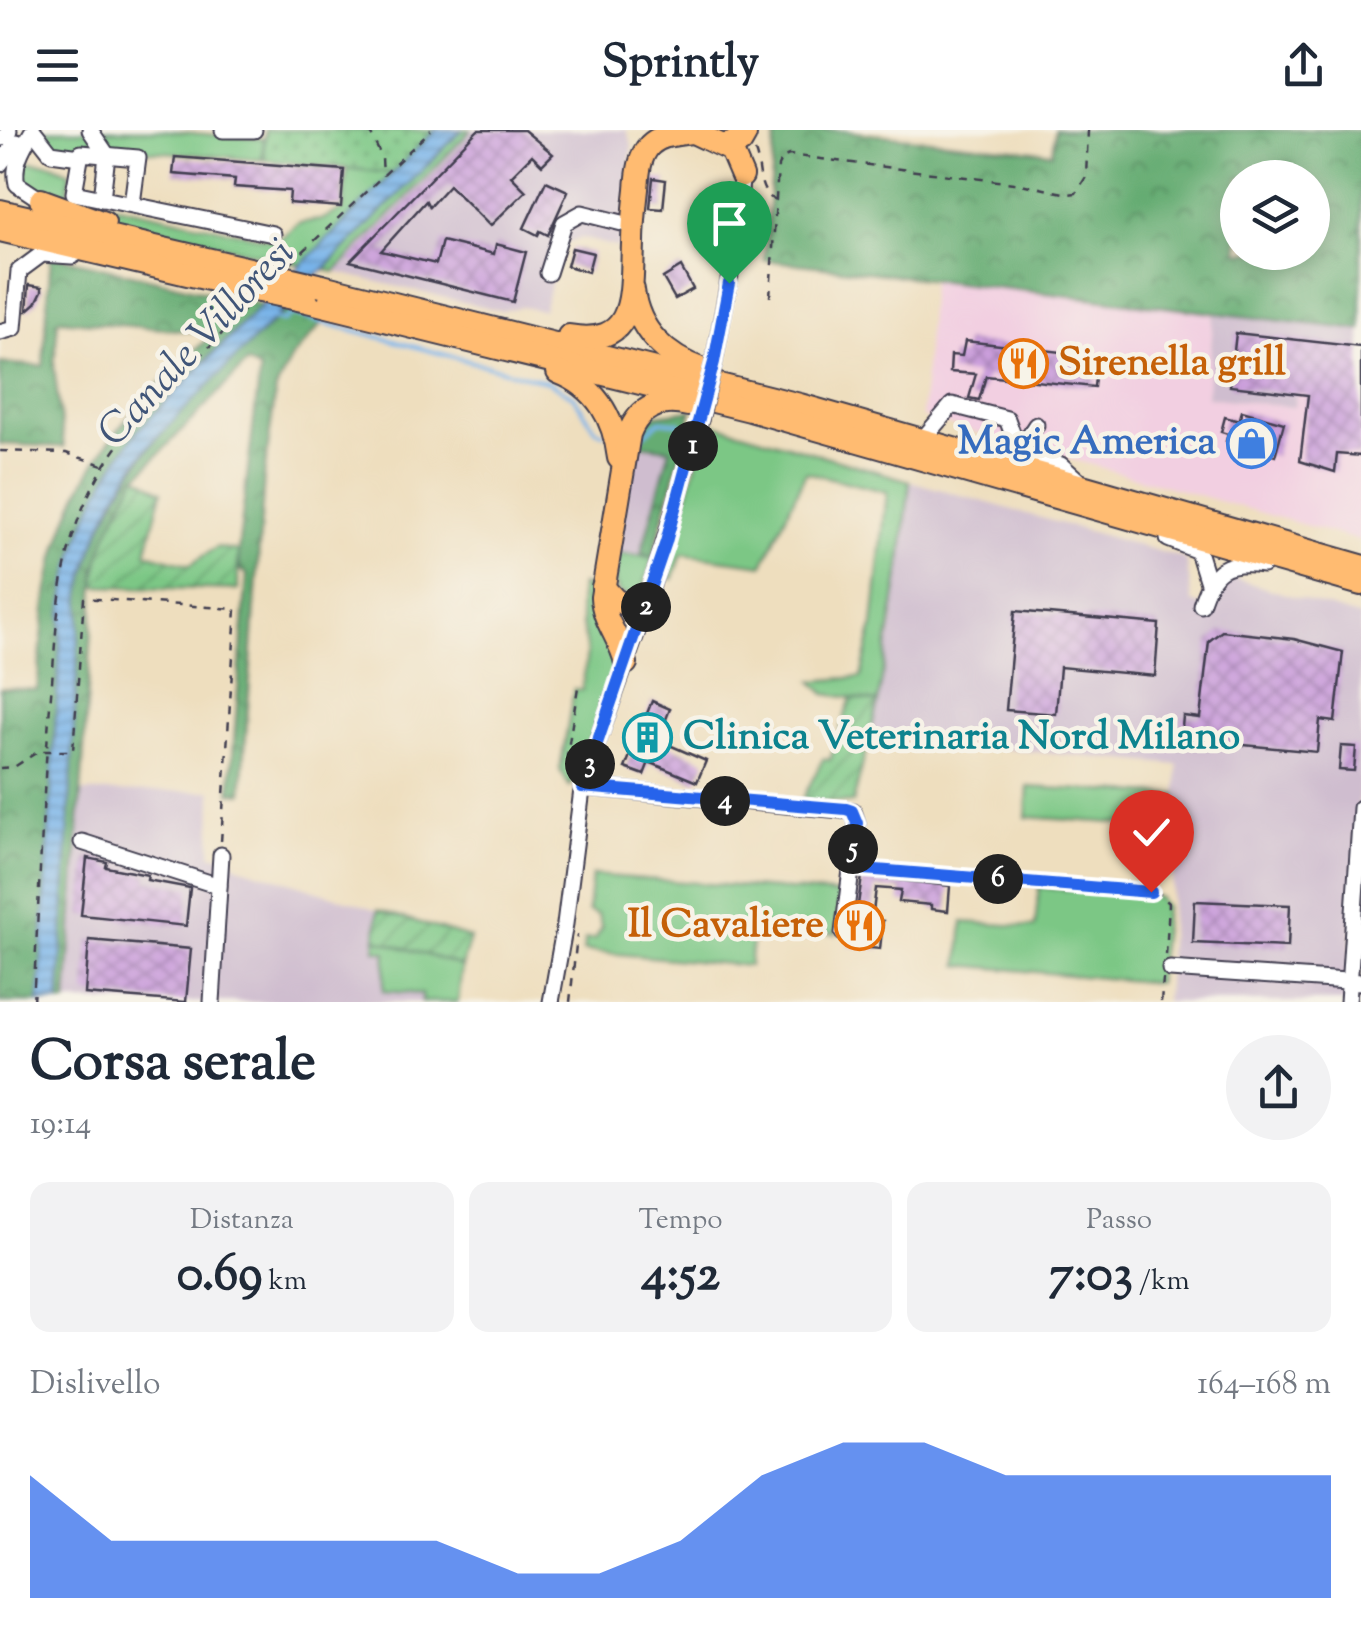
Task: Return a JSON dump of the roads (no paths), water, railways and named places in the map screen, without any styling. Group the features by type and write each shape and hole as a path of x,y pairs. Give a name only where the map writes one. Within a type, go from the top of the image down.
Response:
{"highway":[{"path":"495,337 532,327 588,338 607,335 615,329 628,310 640,168 645,152 661,138 696,131 740,138 735,154 742,176"},
{"path":"41,200 268,283"},
{"path":"0,211 268,283 800,406 1361,566"},
{"path":"0,230 186,273 268,283"},
{"path":"632,280 635,304 644,326 674,356 699,370 750,384 800,406"},
{"path":"495,337 1361,584"},
{"path":"495,337 506,357 572,378 595,396 613,426 620,472"},
{"path":"626,663 622,645 605,615 603,588 620,472 632,424 649,407 678,403 740,418 750,410"},
{"path":"603,588 616,601 643,616"},
{"path":"605,615 622,623 643,616"}],"street":[{"path":"0,138 6,137 9,130"},
{"path":"0,164 8,158 24,130"},
{"path":"41,200 17,184 14,174 34,130 51,153 79,163"},
{"path":"90,130 106,155 102,198"},
{"path":"223,130 254,130"},
{"path":"132,204 138,158 81,152 74,193 273,234"},
{"path":"19,156 79,163"},
{"path":"548,1002 572,924 582,787 643,616 700,420 732,266 742,176"},
{"path":"0,187 41,200"},
{"path":"548,273 564,223 582,213 634,226"},
{"path":"0,332 14,328 19,271 42,254 72,256 83,249"},
{"path":"922,440 952,405 1007,419 1020,454 1060,465 1082,485"},
{"path":"1019,451 1036,425"},
{"path":"1149,522 1156,534 1198,551 1208,583"},
{"path":"1200,605 1208,583 1219,570 1239,562 1278,570 1288,563"},
{"path":"582,787 852,811 857,823 843,934"},
{"path":"1348,1002 1356,982 1361,808"},
{"path":"82,842 219,886"},
{"path":"212,1002 221,856"},
{"path":"1170,969 1356,982"}],"water":[{"path":"436,130 462,130 150,444 106,514 81,593 59,1002 39,1002 62,614 72,563 88,515 111,470 141,427"}],"waterway":[{"name":"Canale Villoresi","path":"272,318 284,321 292,314 548,382 573,396 596,430 603,433"},
{"path":"637,440 660,421 680,423"}],"place":[{"name":"Sirenella grill","path":"1023,364"},
{"name":"Magic America","path":"1251,443"},
{"name":"Clinica Veterinaria Nord Milano","path":"648,738"},
{"name":"Il Cavaliere","path":"859,926"}]}
